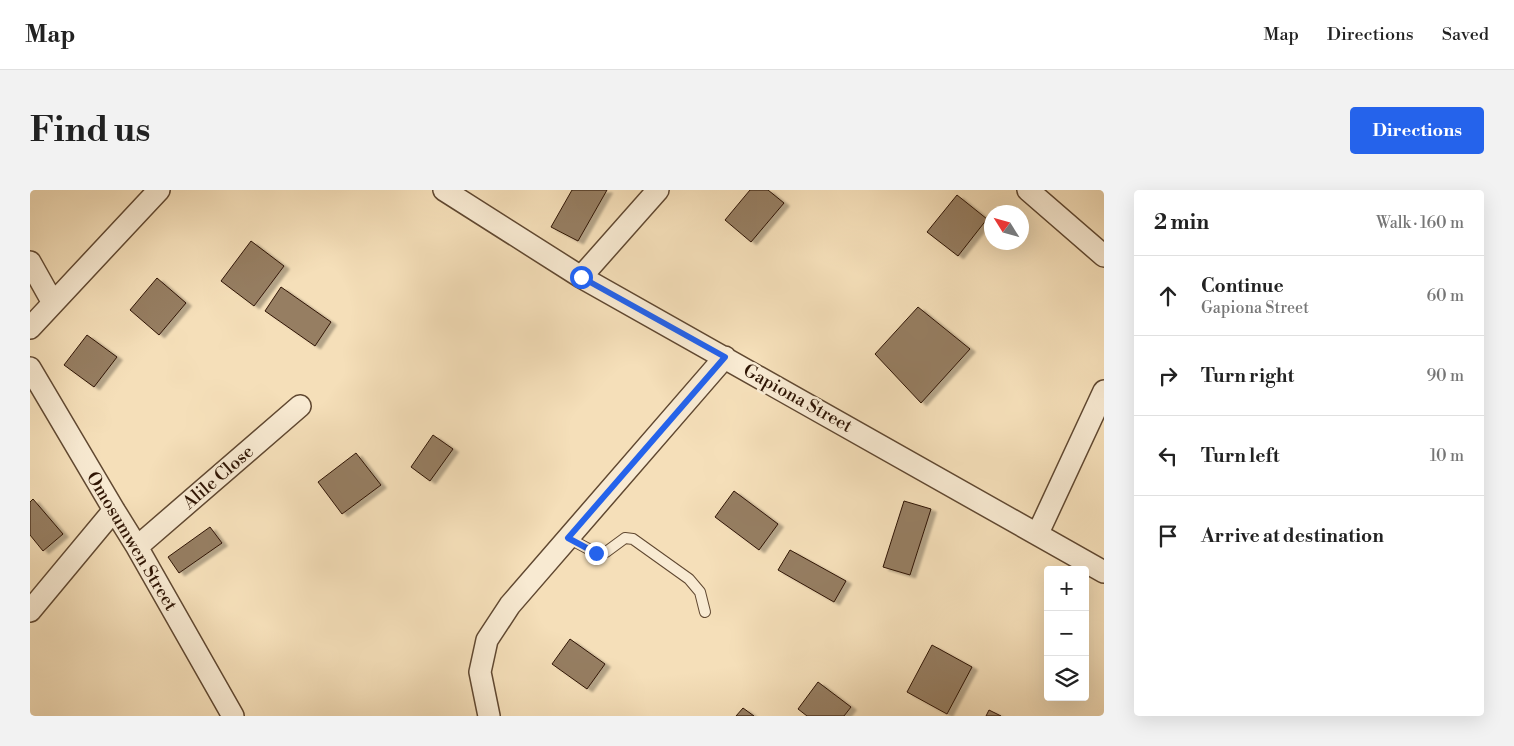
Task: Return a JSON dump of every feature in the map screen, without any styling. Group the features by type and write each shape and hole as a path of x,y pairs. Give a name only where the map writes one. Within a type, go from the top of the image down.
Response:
{"street":[{"path":"30,328 159,190"},
{"name":"Gapiona Street","path":"444,190 581,277 1038,533 1104,572"},
{"path":"581,277 658,190"},
{"path":"1028,190 1104,256"},
{"path":"30,262 53,303"},
{"path":"489,716 480,672 487,640 510,605 725,357"},
{"name":"Omosumwen Street","path":"30,368 137,547 232,716"},
{"path":"1038,533 1104,391"},
{"name":"Alile Close","path":"137,547 300,406"},
{"path":"30,611 114,510"}],"lane":[{"path":"568,538 596,553 606,552 625,538 633,539 689,579 700,592 705,612"}],"building":[{"path":"572,190 607,190 578,241 551,227"},
{"path":"750,190 768,190 784,203 751,242 725,220"},
{"path":"957,195 984,217 984,223 958,256 927,232"},
{"path":"251,241 284,266 254,306 221,281"},
{"path":"157,278 186,303 159,335 130,310"},
{"path":"281,287 331,322 315,346 265,311"},
{"path":"918,307 970,349 921,403 875,354"},
{"path":"87,335 117,357 94,387 64,365"},
{"path":"433,435 453,449 430,481 411,467"},
{"path":"356,453 381,485 342,514 318,482"},
{"path":"734,491 778,524 759,550 715,517"},
{"path":"33,499 63,534 43,551 30,535 30,502"},
{"path":"904,501 931,509 910,575 883,567"},
{"path":"210,527 222,543 179,573 168,557"},
{"path":"790,550 846,581 834,602 778,570"},
{"path":"570,639 605,664 587,689 552,664"},
{"path":"932,645 972,667 947,714 907,692"},
{"path":"818,682 851,707 844,716 807,716 798,709"},
{"path":"743,708 754,716 736,716"},
{"path":"989,710 1001,716 986,716"}],"route":[{"path":"581,277 725,357 568,538 596,553"}]}
